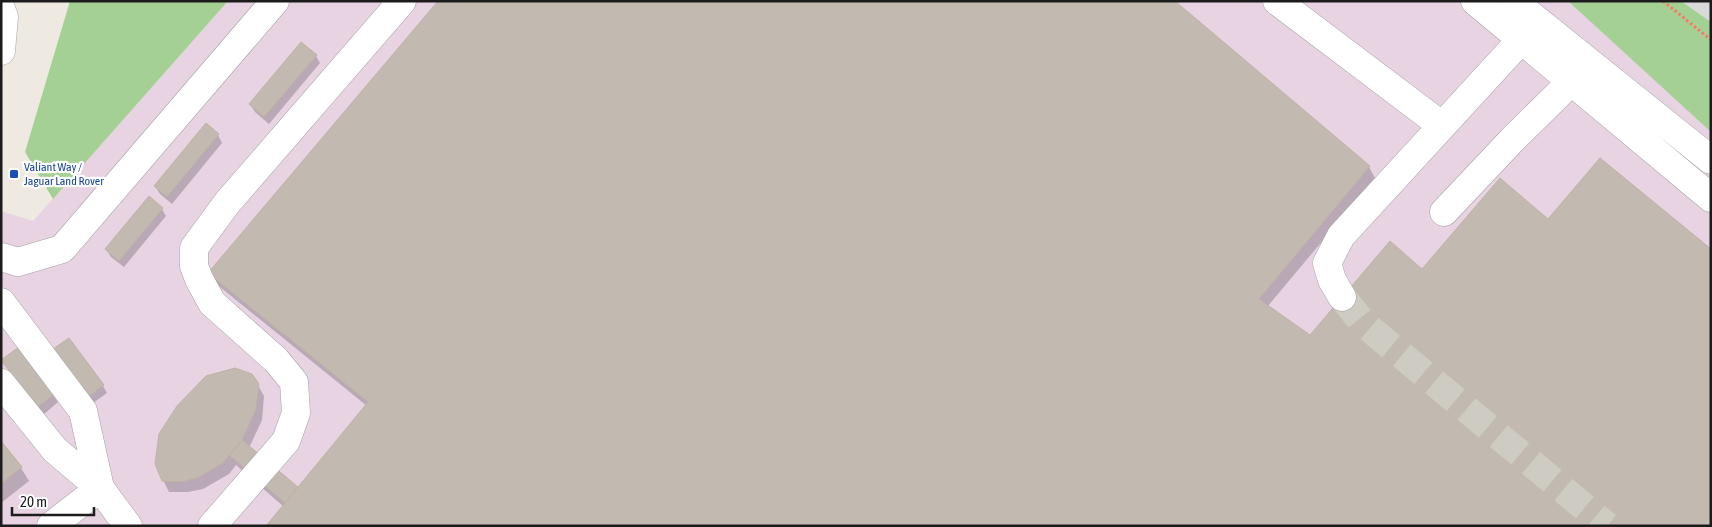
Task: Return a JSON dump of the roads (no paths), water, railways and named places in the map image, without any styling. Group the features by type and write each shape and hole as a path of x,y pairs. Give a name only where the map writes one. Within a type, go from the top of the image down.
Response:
{"street":[{"path":"1,257 18,262 62,249 275,1"},
{"path":"212,526 286,441 296,413 294,382 276,360 212,303 199,280 194,266 194,248 227,203 402,1"},
{"path":"1277,1 1441,125"},
{"path":"1476,1 1711,198"},
{"path":"1513,1 1711,160"},
{"path":"1,10 4,17 1,51"},
{"path":"1342,297 1332,280 1327,263 1340,236 1521,40"},
{"path":"1444,212 1512,140 1572,82"},
{"path":"1,302 83,411 100,488"},
{"path":"1,383 55,450 100,488 128,526"},
{"path":"51,526 100,488"}],"tunnel":[{"path":"1342,297 1363,323 1607,526"}],"place":[{"name":"Valiant Way / Jaguar Land Rover","path":"14,174"}]}
